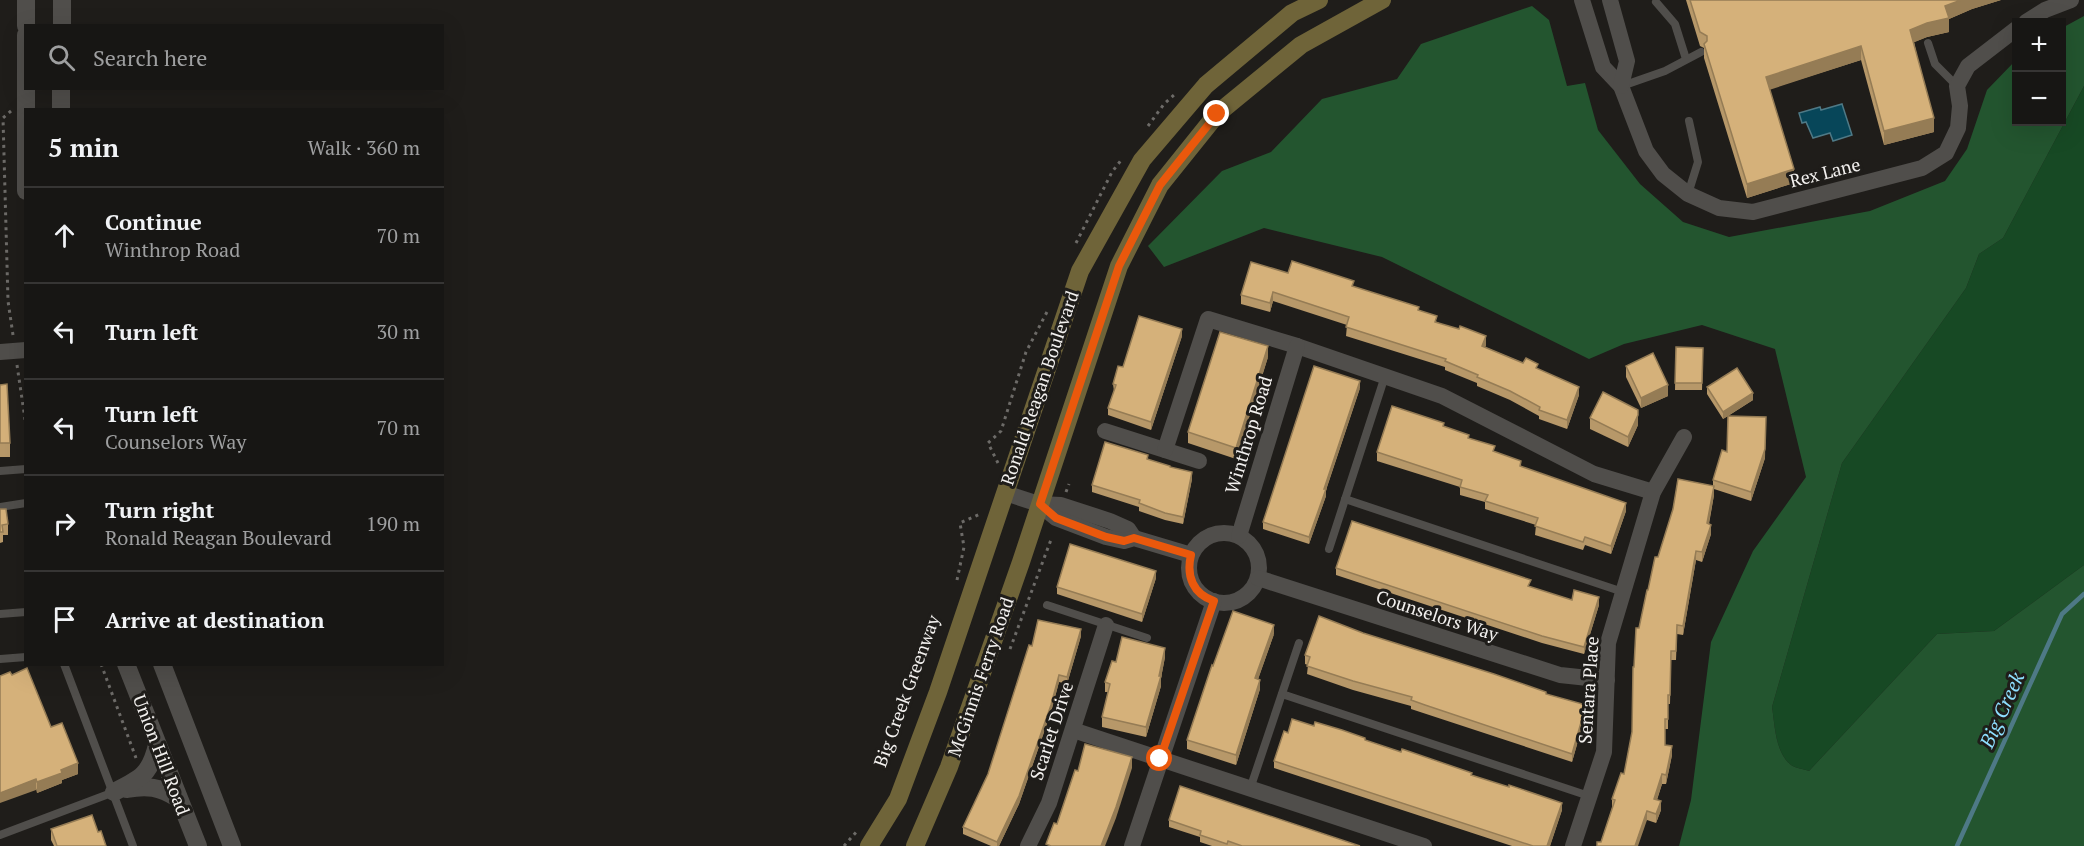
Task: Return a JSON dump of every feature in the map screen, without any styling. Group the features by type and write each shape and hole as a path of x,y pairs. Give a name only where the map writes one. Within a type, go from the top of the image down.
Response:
{"main road":[{"name":"Ronald Reagan Boulevard","path":"869,846 898,799 938,692 1080,272 1142,160 1206,85 1292,13 1319,0"},
{"name":"Ronald Reagan Boulevard","path":"1040,504 1119,266 1160,185 1217,114 1301,45 1382,0"},
{"name":"McGinnis Ferry Road","path":"915,846 949,767 1040,504"}],"street":[{"path":"26,0 26,24"},
{"path":"62,0 62,24"},
{"name":"Rex Lane","path":"1582,0 1603,67 1621,86 1646,151 1663,174 1688,194 1719,208 1753,212 1922,168 1946,153 1958,128 1960,106 1957,86"},
{"path":"1610,0 1627,61 1621,86"},
{"path":"2032,18 2045,10 2071,0"},
{"path":"1957,86 1968,66 2012,32"},
{"path":"26,90 26,108"},
{"path":"61,90 61,108"},
{"path":"1165,450 1208,319 1297,346 1442,396 1594,474 1653,492"},
{"name":"Winthrop Road","path":"1239,536 1297,346"},
{"path":"1105,431 1199,461"},
{"name":"Sentara Place","path":"1573,846 1604,752 1608,643 1653,492 1684,437"},
{"path":"1005,493 1040,504 1061,505 1110,521 1128,529 1134,538 1191,555"},
{"path":"1227,533 1239,536 1251,545 1259,562 1258,578 1252,590 1237,601 1228,603 1214,601 1203,596 1191,582 1189,573 1191,555 1201,541 1209,536 1227,533"},
{"name":"Counselors Way","path":"1258,578 1560,675 1606,680"},
{"path":"1132,846 1214,601"},
{"name":"Scarlet Drive","path":"1028,846 1048,803 1106,625"},
{"name":"Union Hill Road","path":"127,666 177,798 198,846"},
{"name":"Union Hill Road","path":"163,666 232,846"},
{"path":"1073,730 1424,846"},
{"path":"114,792 145,774 154,759 157,745"},
{"path":"114,792 149,786 166,791 177,798"}],"lane":[{"path":"1656,2 1675,24 1686,59"},
{"path":"1928,43 1935,64 1957,86"},
{"path":"1621,86 1665,71 1701,52"},
{"path":"1688,194 1698,162 1689,121"},
{"path":"1329,549 1385,376"},
{"path":"0,471 24,469"},
{"path":"1345,499 1623,592"},
{"path":"0,507 24,503"},
{"path":"1047,605 1147,638"},
{"path":"0,614 24,612"},
{"path":"1250,789 1299,643"},
{"path":"0,658 24,657"},
{"path":"65,666 133,846"},
{"path":"1282,694 1589,796"},
{"path":"0,835 114,792"}],"path":[{"path":"14,109 3,118 8,301 13,351 24,414"},
{"path":"988,443 998,463 995,473"},
{"path":"955,588 964,548 960,524 981,514"},
{"path":"844,846 858,830"}],"green space":[{"path":"1532,6 1549,20 1567,86 1585,83 1598,130 1640,184 1683,222 1729,237 1870,211 1945,181 1967,149 1987,90 2012,64 2012,126 2063,126 2003,238 1979,254 1966,288 1842,463 1772,707 1779,746 1786,760 1795,767 1809,771 1937,634 1994,631 2084,565 2084,846 1679,846 1691,800 1711,642 1753,551 1806,477 1775,349 1702,325 1624,344 1589,359 1382,257 1264,228 1164,267 1148,246 1222,171 1271,152 1322,99 1397,79 1421,44"},
{"path":"2084,16 2084,86 2066,120 2066,26"},
{"path":"2084,86 2084,565 1994,631 1937,634 1809,771 1793,766 1786,760 1779,746 1772,707 1842,463 1966,288 1979,254 2003,238 2063,126 2066,126 2066,120"}],"water":[{"path":"1842,104 1852,135 1833,141 1830,133 1813,138 1806,122 1802,123 1799,113"}],"building":[{"path":"1690,0 1961,0 1945,6 1949,18 1910,30 1934,118 1884,131 1861,46 1766,77 1794,169 1747,184 1704,44 1707,36 1700,32"},
{"path":"1292,261 1354,281 1352,286 1419,307 1418,310 1437,316 1435,322 1459,329 1460,326 1486,336 1482,346 1523,363 1526,358 1538,364 1536,368 1579,387 1567,420 1539,410 1540,407 1445,361 1446,359 1346,327 1349,317 1273,292 1270,303 1241,295 1251,262 1288,273"},
{"path":"1139,316 1182,329 1151,422 1108,408 1116,385 1113,384 1118,366 1123,367"},
{"path":"1220,332 1268,346 1236,448 1188,432"},
{"path":"1676,347 1703,348 1702,383 1675,383"},
{"path":"1653,353 1668,385 1641,398 1626,366"},
{"path":"1314,366 1360,381 1309,537 1263,522"},
{"path":"1737,368 1753,393 1723,412 1707,387"},
{"path":"7,384 10,443 0,443 0,385"},
{"path":"1603,392 1638,410 1628,437 1590,418"},
{"path":"1392,406 1444,423 1443,426 1469,435 1468,438 1495,446 1493,451 1521,461 1520,466 1626,503 1611,546 1585,537 1583,542 1535,526 1538,518 1485,501 1488,495 1460,487 1462,480 1377,452"},
{"path":"1728,416 1766,417 1765,449 1751,492 1713,480 1722,450 1727,452"},
{"path":"1105,442 1148,455 1147,459 1170,467 1192,472 1183,517 1165,513 1139,503 1140,500 1092,485"},
{"path":"1678,479 1714,486 1707,523 1711,525 1702,552 1696,551 1683,626 1677,625 1676,651 1671,651 1670,695 1668,695 1668,719 1665,719 1665,745 1672,746 1666,775 1662,774 1654,799 1661,801 1656,814 1647,811 1635,846 1597,846 1597,842 1601,842 1615,800 1612,799 1621,773 1624,774 1632,732 1636,628 1639,628 1655,557 1658,557 1673,509"},
{"path":"0,509 6,509 8,524 2,525 3,532 0,532"},
{"path":"1352,521 1531,580 1528,586 1572,600 1574,590 1599,597 1584,647 1542,636 1336,568"},
{"path":"1070,544 1156,571 1142,614 1057,587"},
{"path":"1233,611 1274,625 1255,678 1260,680 1236,755 1187,740"},
{"path":"1319,616 1363,633 1494,674 1546,692 1546,694 1586,705 1572,754 1425,705 1411,700 1412,697 1307,666 1310,657 1305,655"},
{"path":"1038,620 1081,629 1067,677 1059,675 1051,705 1019,796 997,842 963,827 988,774 1029,645 1032,646"},
{"path":"1122,637 1165,648 1159,676 1161,676 1146,727 1102,717 1110,684 1105,682 1112,661 1116,662"},
{"path":"27,668 51,727 62,723 78,763 61,770 62,773 37,782 36,779 0,793 0,676 10,672 12,675"},
{"path":"1292,719 1314,726 1315,722 1342,730 1401,752 1402,749 1472,773 1471,775 1562,803 1547,846 1533,846 1274,761 1284,731 1288,733"},
{"path":"1085,744 1132,757 1116,807 1101,846 1051,846 1046,844 1054,823 1057,824 1075,770 1078,771"},
{"path":"1180,786 1360,846 1242,846 1228,841 1227,844 1200,835 1201,831 1169,820"},
{"path":"92,815 106,846 57,846 51,829"}],"waterway":[{"name":"Big Creek","path":"1957,846 2062,614 2084,594"}],"route":[{"path":"1160,759 1214,601 1203,596 1191,582 1189,573 1191,555 1134,538 1124,541 1106,537 1056,518 1040,504 1119,266 1160,185 1217,114"}]}
